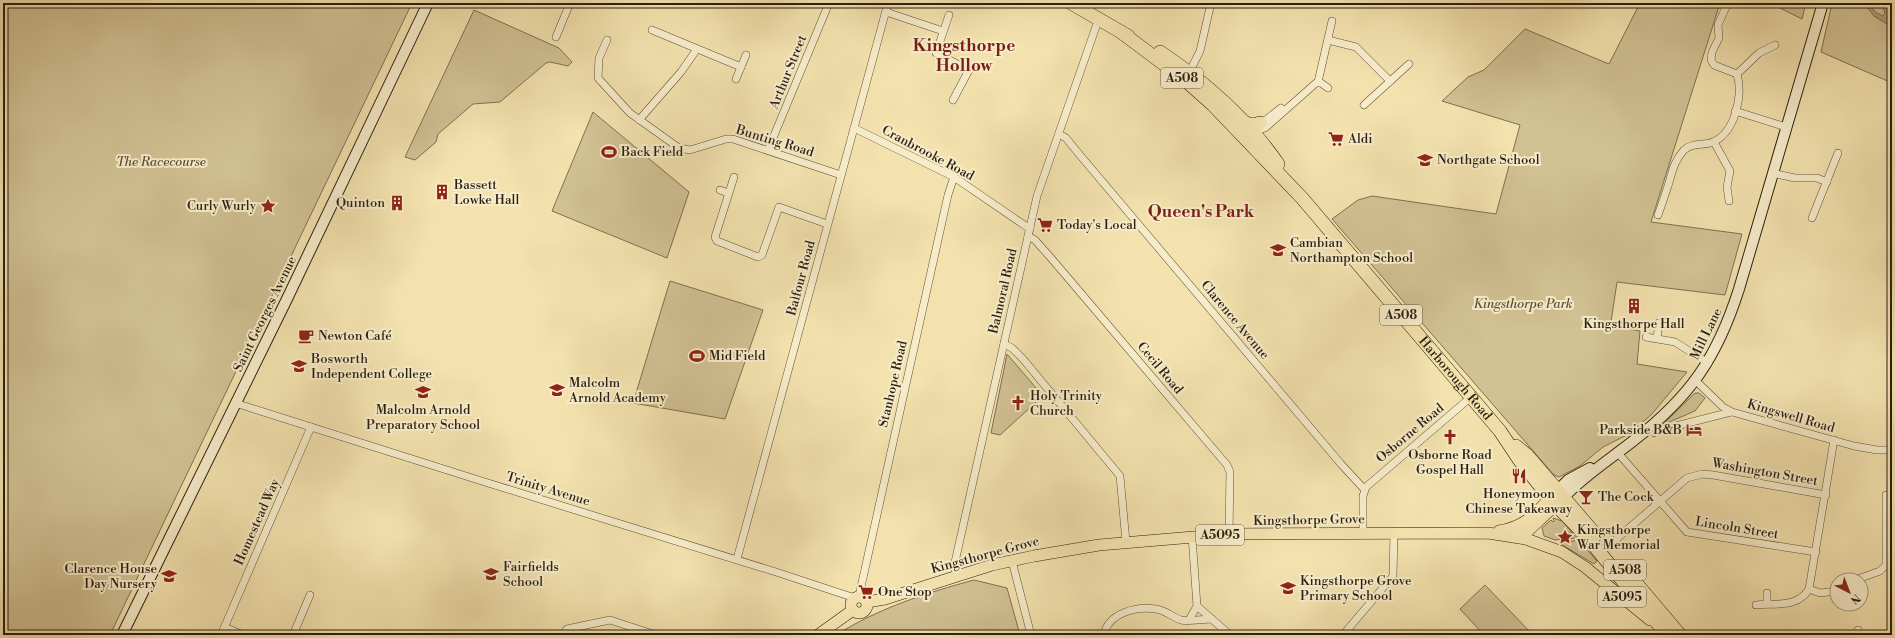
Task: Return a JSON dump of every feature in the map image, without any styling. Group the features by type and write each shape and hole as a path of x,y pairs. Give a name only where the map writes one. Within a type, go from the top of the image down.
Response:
{"highway":[{"name":"A508","path":"1071,3 1121,32 1156,49 1196,84 1221,110 1227,119 1240,126"},
{"name":"A508","path":"1187,76 1204,83 1240,126 1262,149"},
{"path":"1240,126 1253,125 1259,128 1250,137 1262,149"},
{"name":"Harborough Road","path":"1262,149 1500,431 1527,455 1680,635"},
{"name":"Harborough Road","path":"1562,496 1587,537 1663,631"}],"main road":[{"path":"1517,537 1527,532 1562,496"},
{"name":"A5095","path":"1488,533 1519,526 1562,496"},
{"name":"Kingsthorpe Grove","path":"860,599 885,599 956,575 1012,560 1068,549 1126,542 1229,534 1488,533 1517,537 1555,549 1585,567 1608,577 1623,580 1640,587"},
{"name":"Kingsthorpe Grove","path":"1585,567 1663,631"},
{"path":"818,635 853,610 860,613 864,611 867,606 860,599"}],"street":[{"name":"Saint Georges Avenue","path":"122,635 286,301 428,3"},
{"path":"556,37 570,3"},
{"name":"Arthur Street","path":"768,150 829,3"},
{"name":"Balfour Road","path":"737,559 888,3"},
{"path":"1187,76 1200,51 1211,3"},
{"name":"Mill Lane","path":"1562,496 1599,465 1619,454 1661,418 1696,381 1708,363 1722,336 1734,304 1823,3"},
{"path":"1726,7 1718,25 1719,38 1712,52 1711,60 1714,64 1736,74"},
{"path":"886,12 943,31"},
{"path":"949,15 936,53 970,70 953,100"},
{"name":"Balmoral Road","path":"956,575 955,562 1037,196 1099,18"},
{"path":"1259,128 1318,82 1332,22"},
{"path":"652,30 741,67"},
{"name":"Bunting Road","path":"607,40 599,58 598,78 614,97 639,120 674,145 684,150 695,149 726,139 733,139 841,175"},
{"path":"1328,40 1356,47 1390,82"},
{"path":"1736,74 1759,53 1775,46"},
{"path":"639,120 681,72 697,49"},
{"path":"736,79 746,55"},
{"path":"1364,105 1409,64"},
{"path":"1658,215 1668,188 1672,168 1685,149 1692,145 1714,142 1728,129 1735,111 1740,89 1736,74"},
{"path":"1318,82 1328,88"},
{"path":"1735,111 1786,128"},
{"name":"Cranbrooke Road","path":"854,128 954,178 1029,232"},
{"name":"Clarence Avenue","path":"1059,134 1066,138 1341,464 1364,489"},
{"path":"1714,142 1730,171 1727,187 1729,201"},
{"path":"1812,218 1838,153"},
{"path":"1772,173 1795,178 1817,178 1827,182"},
{"path":"734,177 715,237 717,241 758,257 762,255 779,207 827,224"},
{"name":"Stanhope Road","path":"860,599 948,196 954,178"},
{"path":"720,190 728,193"},
{"name":"Cecil Road","path":"1029,232 1227,466 1230,472 1229,534"},
{"path":"1657,338 1659,323"},
{"path":"1646,337 1675,342 1708,363"},
{"path":"1004,344 1012,348 1023,359 1120,476 1126,542"},
{"name":"Kingswell Road","path":"1696,381 1723,407 1732,412 1865,448 1892,450"},
{"name":"Osborne Road","path":"1364,489 1471,397"},
{"name":"Trinity Avenue","path":"235,403 737,559 860,599"},
{"path":"1672,427 1732,412"},
{"name":"Homestead Way","path":"221,635 311,427"},
{"path":"1756,605 1795,603 1801,599 1809,589 1826,495 1834,440"},
{"path":"1562,496 1570,495 1580,485 1619,454"},
{"name":"Lincoln Street","path":"1619,454 1684,529 1690,533 1816,552"},
{"name":"Washington Street","path":"1606,548 1687,478 1702,474 1826,495"},
{"path":"1363,533 1364,489"},
{"path":"1869,575 1880,571 1886,565 1886,495"},
{"path":"1344,635 1393,576 1394,533"},
{"path":"1189,620 1197,606 1192,536"},
{"path":"1012,560 1031,635"},
{"path":"1809,589 1820,593 1829,592"},
{"path":"1767,593 1767,604"},
{"path":"293,635 307,598"},
{"path":"1197,606 1230,635"},
{"path":"1104,635 1107,625 1114,617 1132,611 1156,609 1182,620 1212,619"},
{"path":"563,635 567,628 610,620 656,635"},
{"path":"224,627 243,635"}],"green space":[{"name":"The Racecourse","path":"3,3 412,3 110,635 3,635"},
{"name":"Kingsthorpe Park","path":"1640,3 1720,3 1651,222 1742,234 1725,295 1617,282 1611,322 1619,327 1640,331 1637,364 1687,372 1652,414 1629,434 1603,447 1580,466 1559,477 1554,475 1332,219 1358,200 1372,196 1496,214 1520,125 1442,101 1468,77 1484,70 1525,29 1609,64"},
{"path":"1770,3 1797,3 1805,7 1802,19"},
{"path":"1832,3 1892,3 1892,83 1821,52"},
{"path":"474,10 559,48 572,62 568,66 550,62 546,63 500,102 473,104 438,134 436,142 415,160 405,157"},
{"name":"Back Field","path":"593,112 689,192 667,258 552,211"},
{"name":"Mid Field","path":"670,281 763,310 725,419 633,403"},
{"path":"1007,354 1043,396 1000,435 991,433"},
{"path":"1695,393 1699,393 1705,398 1695,411 1667,423 1670,430 1653,437 1652,435"},
{"path":"1553,518 1562,521 1571,531 1567,536 1572,532 1577,538 1555,540 1544,536 1542,528 1551,520 1553,522"},
{"path":"1579,540 1597,561 1594,564 1559,543"},
{"path":"974,580 1007,588 1020,635 836,635 852,625 903,602"},
{"path":"1485,585 1533,635 1484,635 1460,609"}],"shaded area":[{"path":"1864,3 1868,3 1875,12 1883,16 1885,13 1881,3 1887,3 1892,19 1892,27 1874,16"}],"place":[{"name":"Aldi","path":"1336,139"},
{"name":"Back Field","path":"609,152"},
{"name":"Northgate School","path":"1425,160"},
{"name":"Bassett Lowke Hall","path":"442,192"},
{"name":"Quinton","path":"397,203"},
{"name":"Curly Wurly","path":"268,206"},
{"name":"Today's Local","path":"1045,225"},
{"name":"Cambian Northampton School","path":"1278,250"},
{"name":"Kingsthorpe Hall","path":"1634,306"},
{"name":"Newton Café","path":"306,336"},
{"name":"Mid Field","path":"697,356"},
{"name":"Bosworth Independent College","path":"299,366"},
{"name":"Malcolm Arnold Academy","path":"557,390"},
{"name":"Malcolm Arnold Preparatory School","path":"423,392"},
{"name":"Holy Trinity Church","path":"1018,403"},
{"name":"Parkside B&B","path":"1694,430"},
{"name":"Osborne Road Gospel Hall","path":"1450,437"},
{"name":"Honeymoon Chinese Takeaway","path":"1519,476"},
{"name":"The Cock","path":"1586,497"},
{"name":"Kingsthorpe War Memorial","path":"1565,537"},
{"name":"Fairfields School","path":"491,574"},
{"name":"Clarence House Day Nursery","path":"169,576"},
{"name":"Kingsthorpe Grove Primary School","path":"1288,588"},
{"name":"One Stop","path":"866,592"}],"district":[{"name":"Kingsthorpe Hollow","path":"964,56"},
{"name":"Queen's Park","path":"1201,212"}]}
